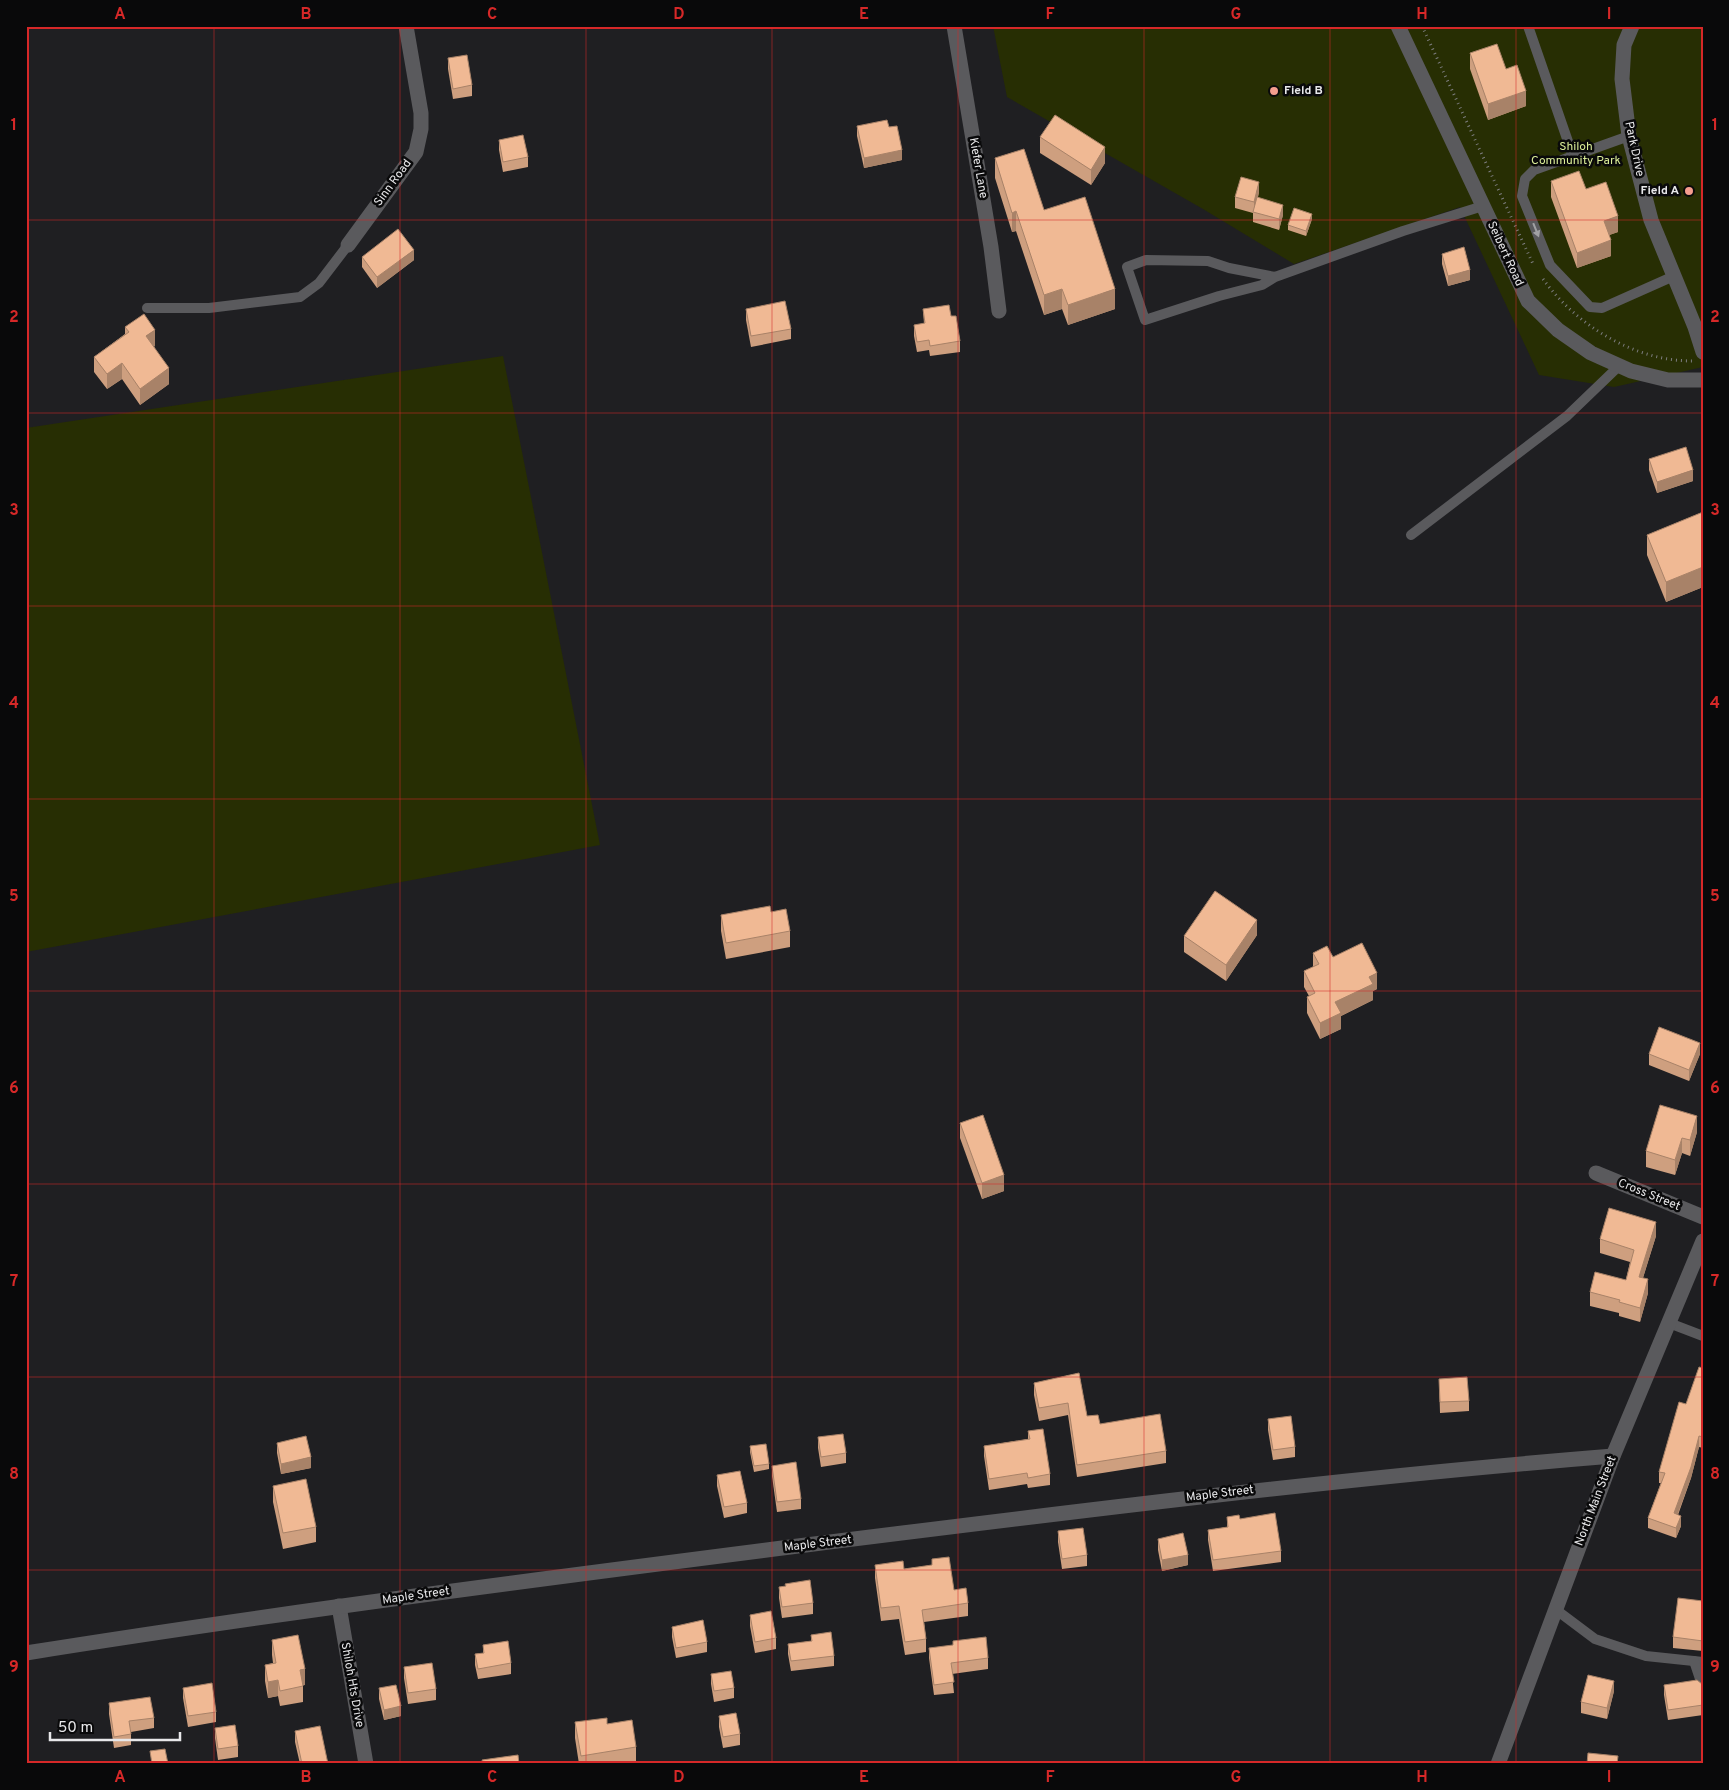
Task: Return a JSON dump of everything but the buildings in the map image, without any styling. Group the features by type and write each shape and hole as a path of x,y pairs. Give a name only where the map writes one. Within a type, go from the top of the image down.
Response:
{"main road":[{"name":"Sinn Road","path":"348,245 416,152 421,129 421,113 406,26"},
{"name":"Kiefer Lane","path":"954,26 991,246 999,310"},
{"name":"Seibert Road","path":"1398,26 1528,301 1558,330 1591,353 1619,366 1631,371 1668,380 1703,380"},
{"name":"Park Drive","path":"1632,26 1624,45 1622,79 1629,136 1651,220 1695,327 1703,352"},
{"name":"Cross Street","path":"1596,1173 1703,1218"},
{"name":"North Main Street","path":"1498,1764 1612,1456 1703,1241"},
{"name":"Maple Street","path":"26,1653 339,1606 896,1534 1282,1487 1612,1456"},
{"name":"Shiloh Hts Drive","path":"339,1606 366,1764"}],"lane":[{"path":"1528,26 1573,156"},
{"path":"1629,136 1534,170 1525,179 1522,196 1550,265 1590,308 1602,308 1674,276"},
{"path":"1275,277 1229,268 1208,261 1146,260 1127,267 1145,320 1219,296 1262,285 1275,277 1402,231 1483,206"},
{"path":"146,308 209,308 300,297 319,283 348,245"},
{"path":"1411,535 1567,416 1619,366"},
{"path":"1669,1323 1703,1336"},
{"path":"1555,1609 1596,1639 1646,1656 1699,1662 1703,1688"}],"green space":[{"name":"Shiloh Community Park","path":"993,26 1703,26 1703,367 1614,387 1539,375 1460,207 1294,264 1203,209 1007,97"},
{"path":"503,356 600,845 26,952 26,428"}],"place":[{"name":"Field B","path":"1274,91"},
{"name":"Field A","path":"1689,191"}]}
